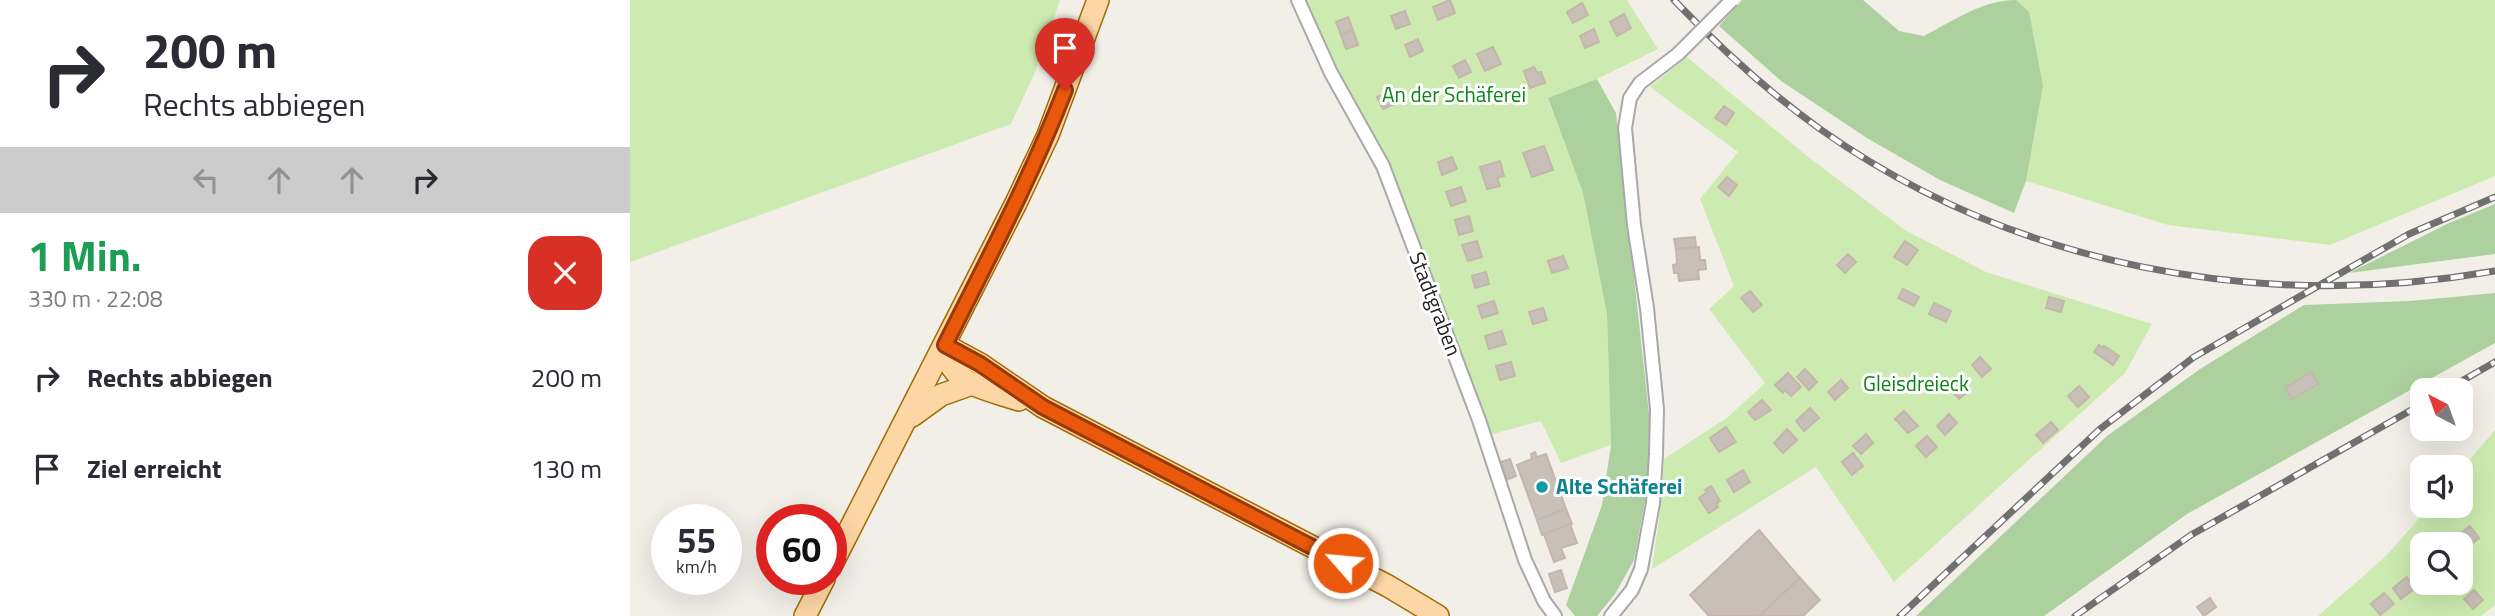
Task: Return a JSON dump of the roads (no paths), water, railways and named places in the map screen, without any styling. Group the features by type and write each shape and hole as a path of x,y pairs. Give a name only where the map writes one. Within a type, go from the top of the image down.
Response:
{"main road":[{"path":"847,535 908,419 1048,135 1098,0"},
{"path":"945,345 949,363 972,384 1043,407"},
{"path":"945,345 980,364 1043,407 1388,586 1438,616"},
{"path":"908,419 942,395 972,384"},
{"path":"805,616 816,595"}],"street":[{"name":"Stadtgraben","path":"1298,0 1331,73 1383,166 1479,420 1525,560 1544,600 1555,616"},
{"path":"1611,616 1632,590 1641,569 1653,503 1656,454 1657,409 1649,320 1634,225 1625,128 1630,99 1640,83 1678,54 1732,0"}],"railway":[{"path":"1674,0 1744,68 1820,129 1895,176 1975,215 2058,245 2143,267 2230,280 2319,286 2407,282 2495,271"},
{"path":"1900,616 2100,429 2194,357 2409,234 2495,197"},
{"path":"2467,378 2495,362"},
{"path":"2075,616 2191,535 2410,411"}],"place":[{"name":"Alte Schäferei","path":"1542,487"}],"park label":[{"name":"An der Schäferei","path":"1454,95"},
{"name":"Gleisdreieck","path":"1916,384"}]}
